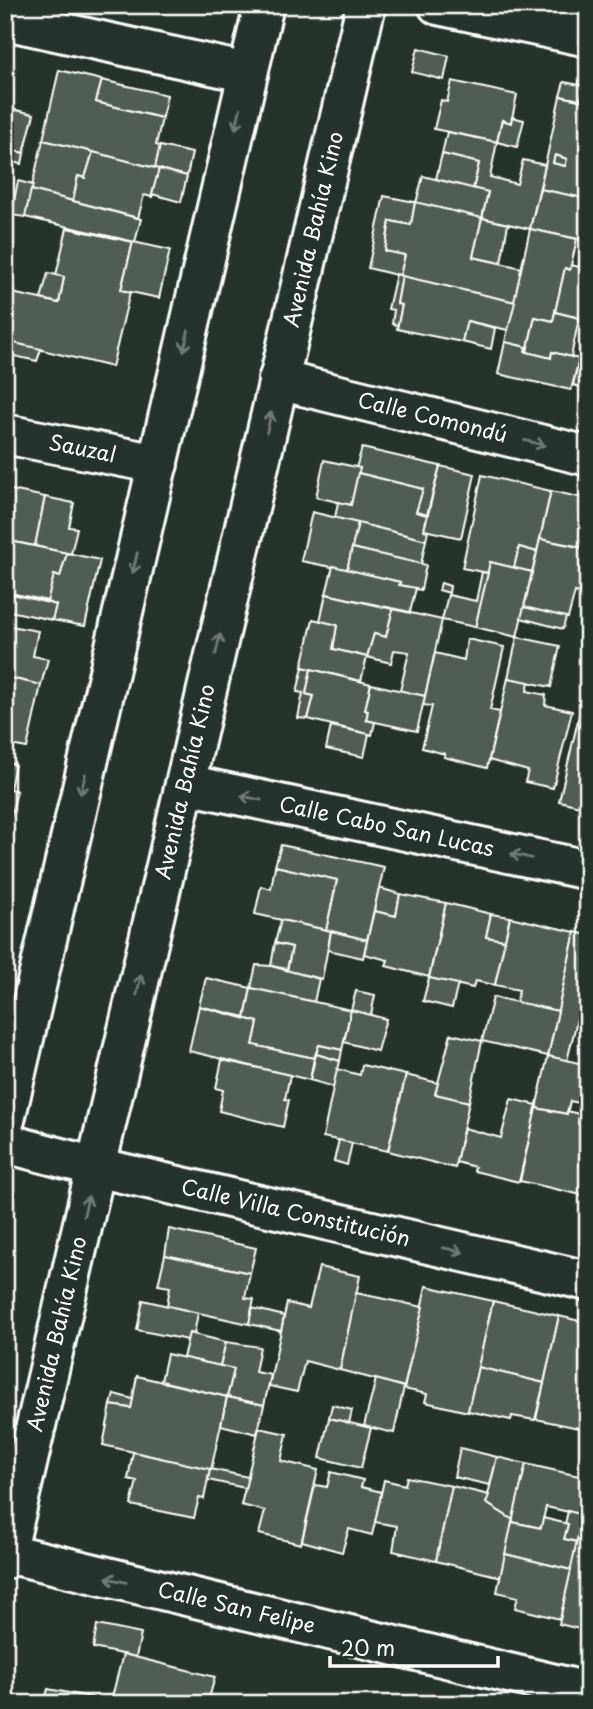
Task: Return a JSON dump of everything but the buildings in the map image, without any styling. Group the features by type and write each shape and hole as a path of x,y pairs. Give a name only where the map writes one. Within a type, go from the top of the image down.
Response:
{"street":[{"path":"5,1120 264,5"},
{"name":"Avenida Bahía Kino","path":"6,1556 366,5"},
{"path":"438,5 588,37"},
{"path":"5,20 248,73"},
{"name":"Calle Comondú","path":"278,380 588,456"},
{"name":"Sauzal","path":"5,434 158,464"},
{"name":"Calle Cabo San Lucas","path":"186,785 588,870"},
{"name":"Calle Villa Constitución","path":"5,1143 96,1167 588,1282"},
{"name":"Calle San Felipe","path":"6,1556 588,1692"}]}
